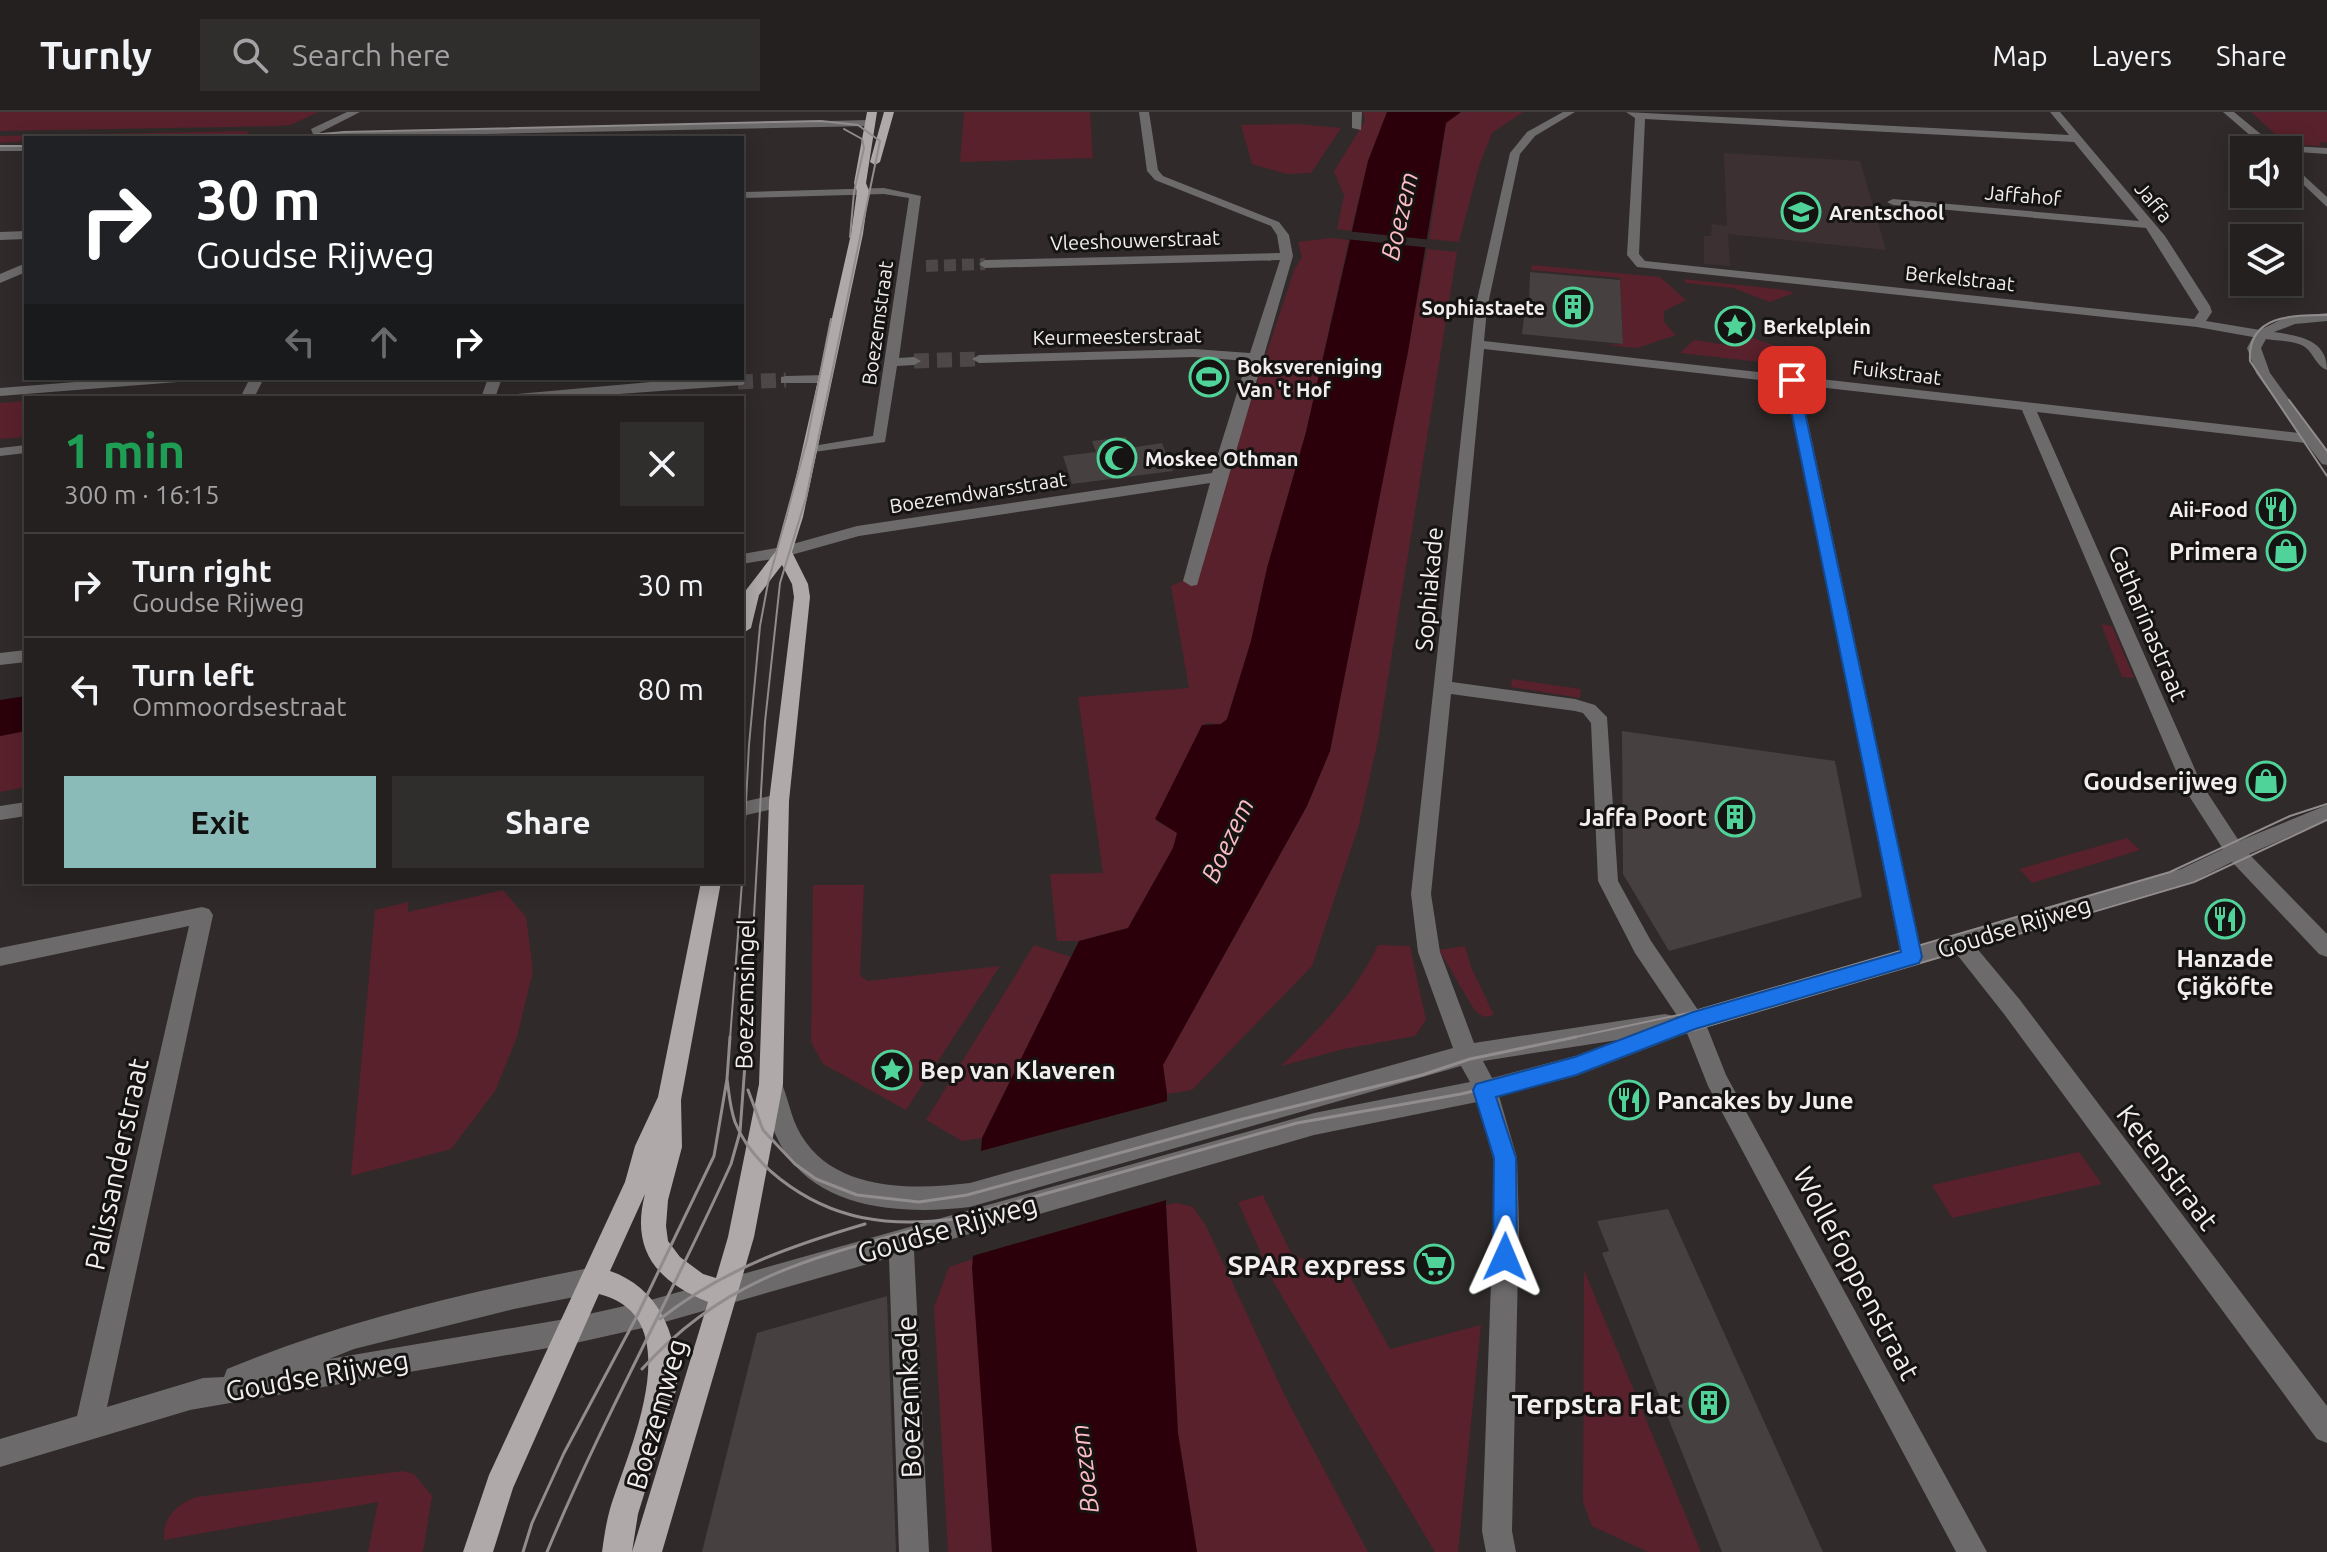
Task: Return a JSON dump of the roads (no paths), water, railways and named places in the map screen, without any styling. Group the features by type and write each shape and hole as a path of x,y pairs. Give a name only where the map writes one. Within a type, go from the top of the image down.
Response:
{"main road":[{"path":"871,118 887,118"},
{"name":"Boezemstraat","path":"784,552 812,450 857,234 863,191 860,183 871,118"},
{"name":"Boezemstraat","path":"863,191 870,183 887,118"},
{"path":"744,620 751,594 784,552"},
{"name":"Boezemsingel","path":"725,1293 752,1190 771,1084 779,801 802,597 800,584 784,552"},
{"name":"Boezemsingel","path":"571,1331 637,1183 647,1146 670,1098 711,884"},
{"path":"670,1098 670,1148 654,1208 656,1238 664,1257 678,1275 700,1288 725,1293"},
{"path":"594,1280 622,1287 640,1301 660,1342 664,1377 623,1514 617,1552"},
{"name":"Boezemweg","path":"647,1552 725,1293"},
{"path":"478,1552 499,1485 571,1331"}],"street":[{"path":"303,136 355,112"},
{"path":"1144,112 1153,171 1159,178 1275,224 1283,235 1287,256 1240,414 1217,477 1191,581"},
{"path":"1357,112 1357,128"},
{"name":"Sophiakade","path":"1501,1552 1497,1531 1506,1227 1505,1158 1484,1090 1467,1054 1429,952 1421,910 1482,301 1515,153 1531,134 1570,112"},
{"path":"1627,112 1640,116 2077,139"},
{"name":"Jaffa","path":"2055,112 2149,225 2204,306 2206,312 2197,323"},
{"path":"2228,112 2258,136"},
{"name":"Berkelstraat","path":"1640,116 1633,255 1641,264 2197,323 2297,340 2309,344 2327,366"},
{"path":"325,136 871,118"},
{"path":"0,148 24,148"},
{"path":"2302,150 2327,151"},
{"path":"2302,178 2327,204"},
{"path":"744,195 863,191"},
{"name":"Boezemstraat","path":"812,450 880,439 910,266 915,196 863,191"},
{"name":"Jaffahof","path":"1893,202 2149,225"},
{"path":"0,236 24,235"},
{"name":"Vleeshouwerstraat","path":"985,264 1287,256"},
{"path":"2,278 24,268"},
{"path":"2,278 24,277"},
{"path":"2327,317 2295,320 2263,333 2255,344 2256,358 2327,461"},
{"name":"Fuikstraat","path":"1478,344 2311,439"},
{"name":"Keurmeesterstraat","path":"979,359 1194,353 1255,357"},
{"path":"891,362 914,361"},
{"path":"786,380 825,379"},
{"path":"0,392 153,380"},
{"path":"1792,380 1912,957"},
{"path":"556,396 682,391 738,382"},
{"name":"Catharinastraat","path":"2028,407 2192,785 2235,852 2327,948"},
{"path":"0,452 24,449"},
{"name":"Boezemdwarsstraat","path":"784,552 857,531 1217,477"},
{"path":"744,559 784,552"},
{"path":"0,659 24,656"},
{"name":"Wollefoppenstraat","path":"1444,687 1589,709 1600,722 1608,881 1643,947 1693,1021 1716,1079 1972,1552"},
{"path":"744,809 779,801"},
{"path":"0,813 24,809"},
{"name":"Goudse Rijweg","path":"771,1084 793,1144 802,1156 829,1176 868,1196 885,1199 938,1200 970,1195 1484,1090 1585,1063 1693,1021 2187,875 2327,812"},
{"name":"Palissanderstraat","path":"0,957 202,915 89,1426"},
{"name":"Ketenstraat","path":"1959,942 2012,1007 2327,1429"},
{"name":"Goudse Rijweg","path":"191,1396 571,1331 647,1314 967,1222 1467,1054 1592,1033 1693,1021"},
{"name":"Boezemkade","path":"901,1242 914,1552"},
{"name":"Goudse Rijweg","path":"0,1453 191,1396 354,1336 514,1296 594,1280"}],"water":[{"name":"Boezem","path":"1387,112 1461,112 1446,123 1408,352 1330,751 1307,806 1163,1065 1167,1094 1166,1205 1178,1433 1197,1552 992,1552 972,1268 982,1138 1079,941 1128,928 1173,848 1177,833 1155,819 1202,725 1221,724 1227,719 1251,641 1267,568 1306,432 1368,161"},
{"path":"24,696 24,731 0,736 0,700"}],"tunnel":[{"path":"926,266 985,264"},
{"path":"914,361 979,359"},
{"path":"738,382 786,380"}],"tram line":[{"path":"301,136 344,132 821,121 858,125 880,141 806,498 780,583 765,722 747,1039"},
{"path":"844,129 862,139 864,148 854,192 850,237"},
{"path":"0,146 24,146"},
{"path":"2327,315 2286,317 2264,326 2251,346 2250,361 2327,476"},
{"path":"744,839 760,626 768,583 807,440 831,319"},
{"path":"2289,400 2327,451"},
{"path":"1566,1039 1688,1013 2170,872 2290,816 2327,804"},
{"path":"1664,1039 2194,882 2327,820"},
{"path":"730,1039 742,884"},
{"path":"727,1079 730,1037"},
{"path":"740,1132 747,1037"},
{"path":"748,1090 763,1130 795,1164 816,1179 857,1195 919,1202 967,1195 1243,1119 1422,1075 1470,1059 1576,1037"},
{"path":"740,1132 766,1167 800,1193 821,1204 863,1218 885,1221 955,1219 1297,1123 1461,1094 1537,1076 1671,1037"},
{"path":"523,1552 532,1523 564,1453 637,1316 714,1156 727,1079"},
{"path":"727,1079 732,1111 740,1132"},
{"path":"547,1552 731,1164 740,1132"},
{"path":"660,1319 732,1273 810,1241 865,1224"},
{"path":"642,1369 704,1313 770,1276 841,1250 921,1228"}],"place":[{"name":"Arentschool","path":"1801,212"},
{"name":"Sophiastaete","path":"1573,307"},
{"name":"Berkelplein","path":"1735,326"},
{"name":"Boksvereniging Van 't Hof","path":"1209,377"},
{"name":"Moskee Othman","path":"1117,458"},
{"name":"Aii-Food","path":"2276,509"},
{"name":"Primera","path":"2286,551"},
{"name":"Goudserijweg","path":"2266,781"},
{"name":"Jaffa Poort","path":"1735,817"},
{"name":"Hanzade Çiğköfte","path":"2225,919"},
{"name":"Bep van Klaveren","path":"892,1070"},
{"name":"Pancakes by June","path":"1629,1100"},
{"name":"SPAR express","path":"1434,1264"},
{"name":"Terpstra Flat","path":"1709,1403"}]}
